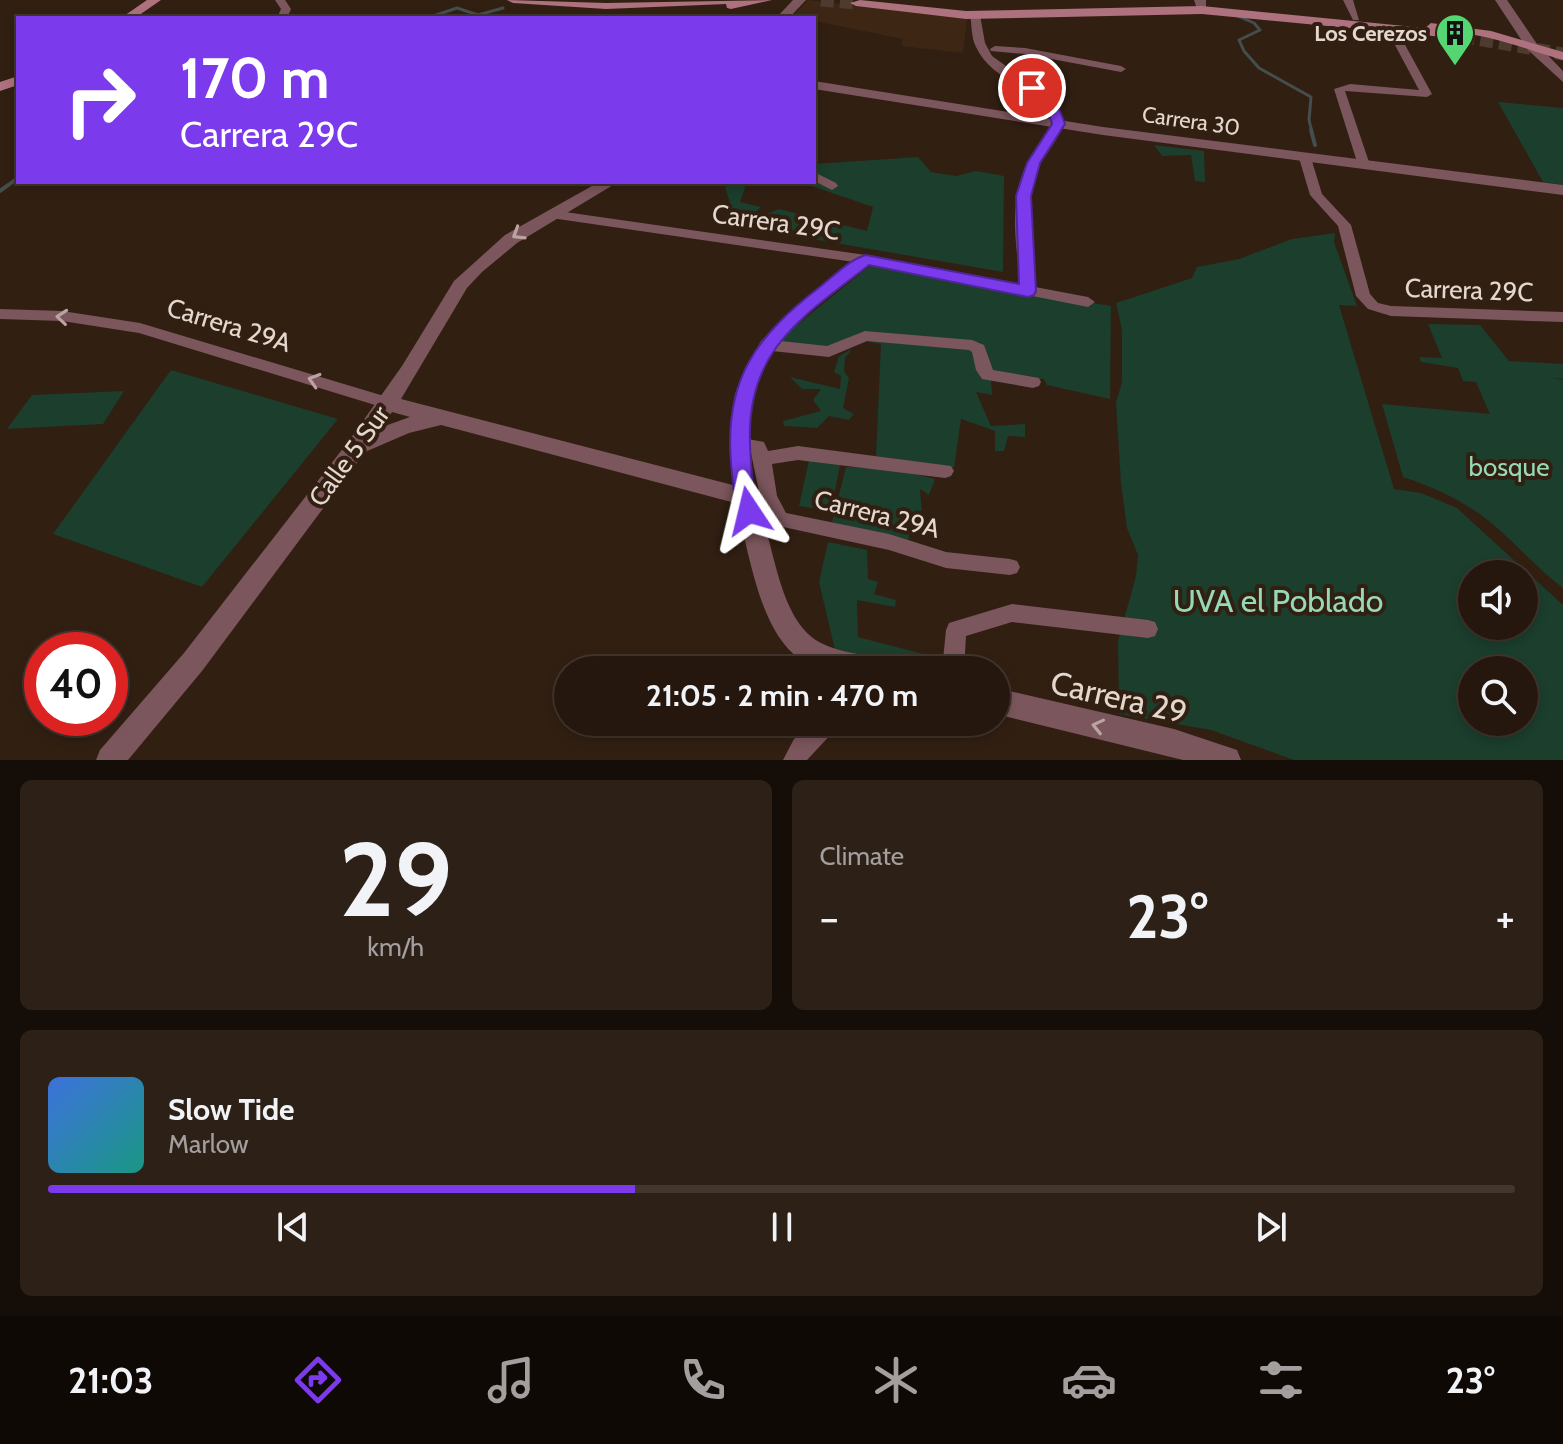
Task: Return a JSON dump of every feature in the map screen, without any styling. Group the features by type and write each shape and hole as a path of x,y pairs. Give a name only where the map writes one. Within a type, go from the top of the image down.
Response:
{"main road":[{"path":"130,16 155,0"},
{"path":"146,16 169,0"},
{"path":"513,0 624,10 750,5 766,0"},
{"path":"567,5 620,0"},
{"path":"567,5 744,0"},
{"path":"858,2 976,21 991,15"},
{"path":"858,2 991,15 1201,5 1443,33"},
{"path":"1281,15 1356,18 1479,33 1563,56"},
{"path":"1281,15 1393,32 1532,47"}],"street":[{"path":"772,16 787,0"},
{"path":"784,16 800,0"},
{"path":"1348,0 1356,18"},
{"path":"1501,0 1532,47 1563,78"},
{"path":"1513,0 1563,68"},
{"path":"976,21 981,46 998,67 1049,102 1058,124 1051,140 1033,163 1025,186 1023,216 1028,291"},
{"path":"1364,165 1339,89 1427,94 1393,32"},
{"path":"981,46 1033,52 1121,69"},
{"path":"995,49 1012,59 1022,83"},
{"name":"Carrera 30","path":"816,85 1058,124 1563,190"},
{"name":"Carrera 29C","path":"1305,158 1316,195 1347,231 1363,296 1373,306 1391,311 1563,317"},
{"path":"816,177 832,186"},
{"name":"Calle 5 Sur","path":"110,760 193,662 356,448 409,371 473,268 507,241 606,184"},
{"name":"Carrera 29C","path":"551,214 866,259 1088,302"},
{"path":"819,656 799,644 784,623 771,595 761,547 744,496 740,444 743,393 766,345 791,317 866,259"},
{"name":"Carrera 29A","path":"0,314 62,316 140,328 437,418 744,496"},
{"path":"766,345 829,352 865,336 972,345 979,349 988,375 1033,382"},
{"path":"356,448 388,432 437,418 417,397 409,371"},
{"path":"740,444 758,447 764,459 798,453 945,471"},
{"name":"Carrera 29A","path":"764,459 769,507 781,520 889,542 946,560 1010,567"},
{"path":"954,656 956,630 1012,613 1148,629"},
{"name":"Carrera 29","path":"1010,704 1174,743 1227,760"},
{"path":"794,760 815,736"}],"shaded area":[{"path":"808,0 967,19 963,53 901,46 903,39 816,21 816,16 793,16"}],"green space":[{"path":"1498,102 1563,108 1563,185 1543,182"},
{"path":"1154,145 1204,151 1205,182 1195,181 1191,155 1162,156"},
{"path":"918,157 931,172 956,176 976,171 1004,176 1003,272 737,226 725,187 730,184 746,184 740,202 761,207 742,223 779,209 867,231 873,207 806,184 816,184 816,164"},
{"name":"UVA el Poblado","path":"1335,233 1334,242 1357,306 1339,305 1394,489 1421,493 1457,508 1514,560 1458,560 1458,640 1538,640 1538,582 1563,605 1563,760 1294,760 1211,730 1119,714 1118,641 1136,576 1138,555 1127,528 1121,483 1116,403 1122,382 1122,330 1116,303 1192,278 1197,267 1239,259 1292,239"},
{"path":"871,265 1111,306 1110,399 1047,385 1044,379 989,373 980,343 865,331 831,348 776,342"},
{"name":"bosque","path":"1428,324 1480,325 1509,361 1563,364 1563,379 1551,378 1563,380 1563,588 1538,566 1538,560 1532,560 1483,517 1447,495 1403,477 1382,404 1490,414 1476,382 1463,381 1458,368 1421,362 1419,357 1442,358"},
{"path":"862,341 975,349 981,378 1029,387 991,381 992,395 976,392 991,426 1025,424 1025,437 1008,436 1004,451 995,451 995,431 961,419 954,468 876,456 881,344"},
{"path":"852,349 845,358 844,371 849,378 843,408 854,414 849,420 829,416 817,428 784,426 783,421 821,411 813,400 821,389 802,389 790,377 840,389 841,376 834,372 839,356"},
{"path":"171,370 338,419 202,587 53,534"},
{"path":"124,391 103,424 7,429 32,395"},
{"path":"809,460 840,465 831,511 799,506"},
{"path":"846,467 892,468 935,479 929,495 920,489 922,515 912,516 908,542 832,522"},
{"path":"828,542 867,550 868,579 878,582 874,594 896,600 895,607 857,600 858,637 931,656 861,656 835,650 819,582"}],"waterway":[{"path":"433,16 457,8 478,15 503,8"},
{"path":"1238,16 1254,23 1260,30 1239,40 1259,68 1311,97 1309,120 1312,132"},
{"path":"1311,130 1315,145"},
{"path":"0,191 16,179"}],"tunnel":[{"path":"821,0 856,3"},
{"path":"1443,33 1563,54"}],"place":[{"name":"Los Cerezos","path":"1455,67"}],"route":[{"path":"749,511 744,496 740,456 739,420 743,393 760,354 791,317 866,259 1028,291 1023,216 1027,176 1058,124 1049,102 1032,88"}]}
